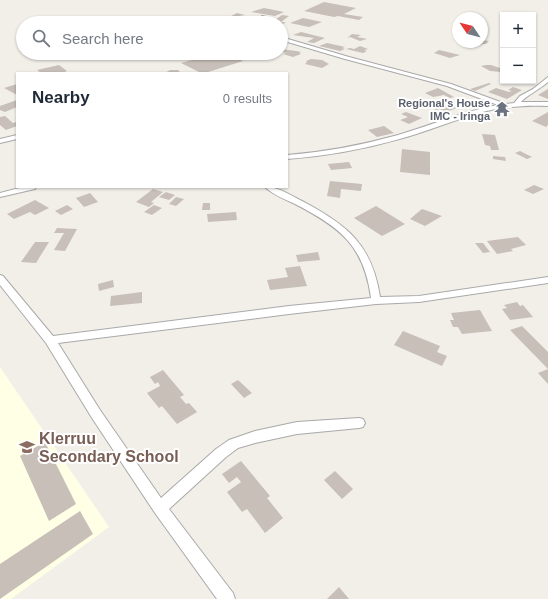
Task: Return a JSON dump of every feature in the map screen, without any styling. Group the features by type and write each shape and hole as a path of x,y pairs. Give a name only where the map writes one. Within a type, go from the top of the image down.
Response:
{"street":[{"path":"288,40 347,58 448,85 504,105"},
{"path":"517,103 522,97 535,90 548,79"},
{"path":"288,157 326,153 366,146 418,131 461,115 504,105 517,103 548,104"},
{"path":"0,141 16,137"},
{"path":"0,195 28,188"},
{"path":"271,188 342,228 359,248 366,260 371,274 376,301"},
{"path":"0,278 50,340 96,414 160,508 227,599"},
{"path":"50,340 376,301 419,299 548,280"},
{"path":"160,508 221,453 234,444 255,437 297,428 359,423"}],"shaded area":[{"name":"Klerruu Secondary School","path":"0,367 109,527 11,599 0,599"}],"building":[{"path":"324,2 356,8 344,14 363,17 359,20 304,11"},
{"path":"264,8 284,12 275,16 251,12"},
{"path":"237,13 245,15 239,16 231,16"},
{"path":"303,18 322,22 309,27 290,23"},
{"path":"301,32 325,38 314,43 307,42 314,38 293,35"},
{"path":"352,34 361,35 357,37 367,39 360,41 350,37 347,38"},
{"path":"327,43 345,47 342,48 345,49 340,51 319,46"},
{"path":"360,46 368,49 364,50 367,51 363,53 346,49 354,49"},
{"path":"288,50 301,52 299,53 301,54 293,57 288,56"},
{"path":"439,50 460,55 450,58 434,53"},
{"path":"311,59 322,60 329,64 322,68 305,64 307,62 306,61"},
{"path":"192,60 243,61 208,72 199,72 181,63"},
{"path":"59,65 67,71 40,72 37,70"},
{"path":"491,65 500,68 500,72 490,71 481,66"},
{"path":"170,70 178,70 180,72 167,72"},
{"path":"489,83 491,84 475,91 470,89"},
{"path":"16,84 16,94 4,88"},
{"path":"513,87 522,90 507,99 488,92 496,88 509,92 512,91 508,90"},
{"path":"438,88 454,97 450,98 444,95 433,97 425,93"},
{"path":"548,89 548,99 538,95"},
{"path":"16,100 16,107 5,112 0,110 0,106"},
{"path":"433,100 437,102 443,101 457,108 446,112 440,109 436,110 423,103"},
{"path":"406,112 422,118 409,124 400,120 408,117 401,114"},
{"path":"548,112 548,125 546,127 532,121"},
{"path":"5,116 13,123 16,122 16,126 6,130 0,125 0,117"},
{"path":"384,126 394,133 377,137 368,130"},
{"path":"482,134 495,135 499,150 491,150 490,146 485,145"},
{"path":"402,149 430,152 430,175 400,172"},
{"path":"520,151 532,157 527,159 515,153"},
{"path":"493,156 505,157 506,161 493,159"},
{"path":"349,162 352,168 331,170 328,164"},
{"path":"330,181 362,184 361,191 341,189 340,198 327,196"},
{"path":"534,185 544,189 533,194 524,190"},
{"path":"153,189 163,192 151,202 154,203 149,207 136,202"},
{"path":"166,192 175,195 169,200 159,197"},
{"path":"90,193 98,202 84,207 76,198"},
{"path":"176,197 184,199 176,206 169,204"},
{"path":"35,200 49,208 35,215 30,212 14,219 7,214"},
{"path":"203,203 210,203 210,210 202,210"},
{"path":"67,205 73,209 61,215 55,211"},
{"path":"154,205 162,208 152,215 144,212"},
{"path":"376,206 405,224 382,236 354,218"},
{"path":"422,209 442,216 425,226 410,219"},
{"path":"236,212 237,220 208,222 207,214"},
{"path":"57,228 77,229 65,251 54,250 64,233 54,233"},
{"path":"518,237 526,245 511,249 513,251 497,254 487,241"},
{"path":"35,242 49,242 36,263 21,262"},
{"path":"475,243 483,243 490,252 483,253"},
{"path":"318,252 320,260 298,262 296,255"},
{"path":"300,266 307,286 270,290 267,280 288,277 285,268"},
{"path":"113,280 114,287 99,291 98,284"},
{"path":"142,292 142,303 110,306 111,296"},
{"path":"517,302 520,306 523,305 533,317 510,320 502,309 507,308 504,305"},
{"path":"480,310 492,331 462,334 458,327 453,327 450,320 454,320 451,313"},
{"path":"522,326 548,352 548,369 510,330"},
{"path":"403,331 440,346 437,352 447,356 442,366 394,345"},
{"path":"548,369 548,384 538,373"},
{"path":"163,370 184,395 180,397 186,404 189,403 197,412 177,424 162,406 159,408 147,393 160,386 158,382 155,384 150,377"},
{"path":"238,380 252,393 244,398 231,384"},
{"path":"45,442 76,504 49,521 20,456"},
{"path":"241,461 270,496 267,498 283,518 265,533 247,509 242,512 227,492 241,482 237,477 229,483 222,474"},
{"path":"335,471 353,489 342,499 324,480"},
{"path":"80,511 93,534 0,599 0,564"},
{"path":"339,587 349,599 327,599"}],"place":[{"name":"Regional's House IMC - Iringa","path":"502,109"},
{"name":"Klerruu Secondary School","path":"27,447"}]}
